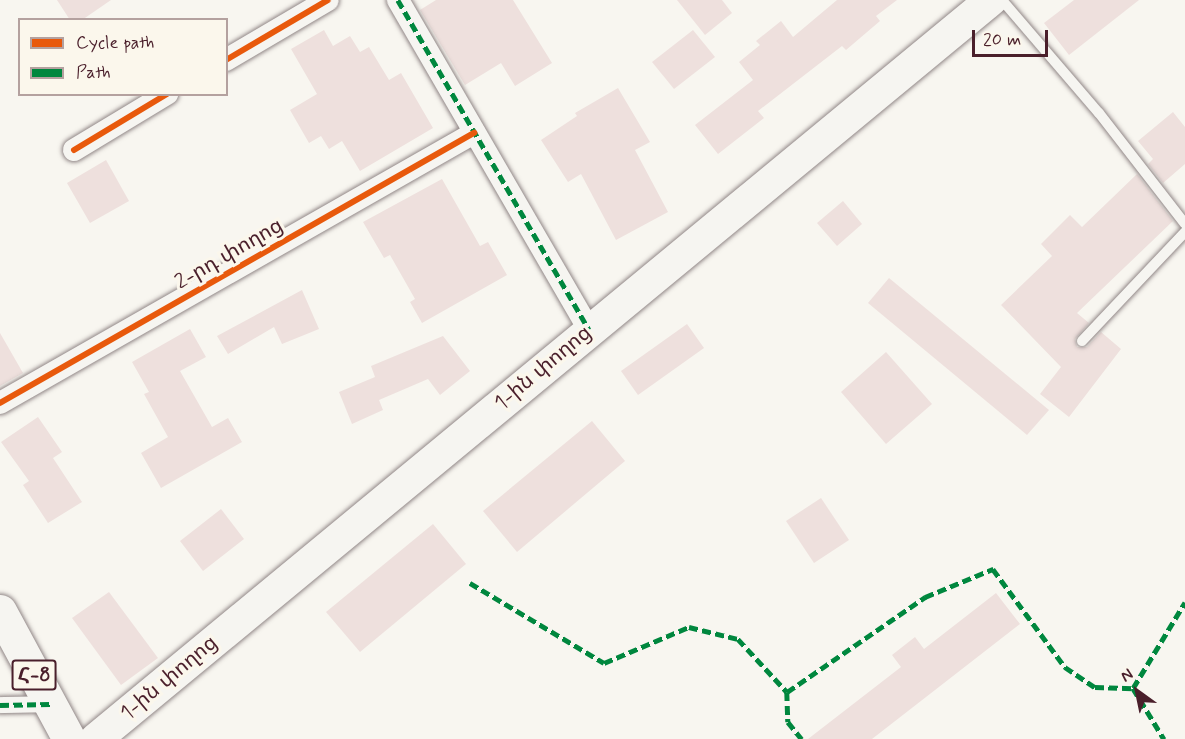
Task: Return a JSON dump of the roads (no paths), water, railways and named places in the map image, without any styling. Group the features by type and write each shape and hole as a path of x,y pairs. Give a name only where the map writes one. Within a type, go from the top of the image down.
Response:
{"main road":[{"name":"1-ին փողոց","path":"96,739 589,330 991,1"},
{"name":"Հ-8","path":"0,611 69,739"}],"street":[{"path":"228,59 328,0"},
{"path":"398,0 589,330"},
{"path":"74,150 164,96"},
{"name":"2-րդ փողոց","path":"0,403 474,133"},
{"path":"0,705 50,704"}],"lane":[{"path":"991,1 1099,113 1185,224"},
{"path":"1082,341 1185,232"}]}
